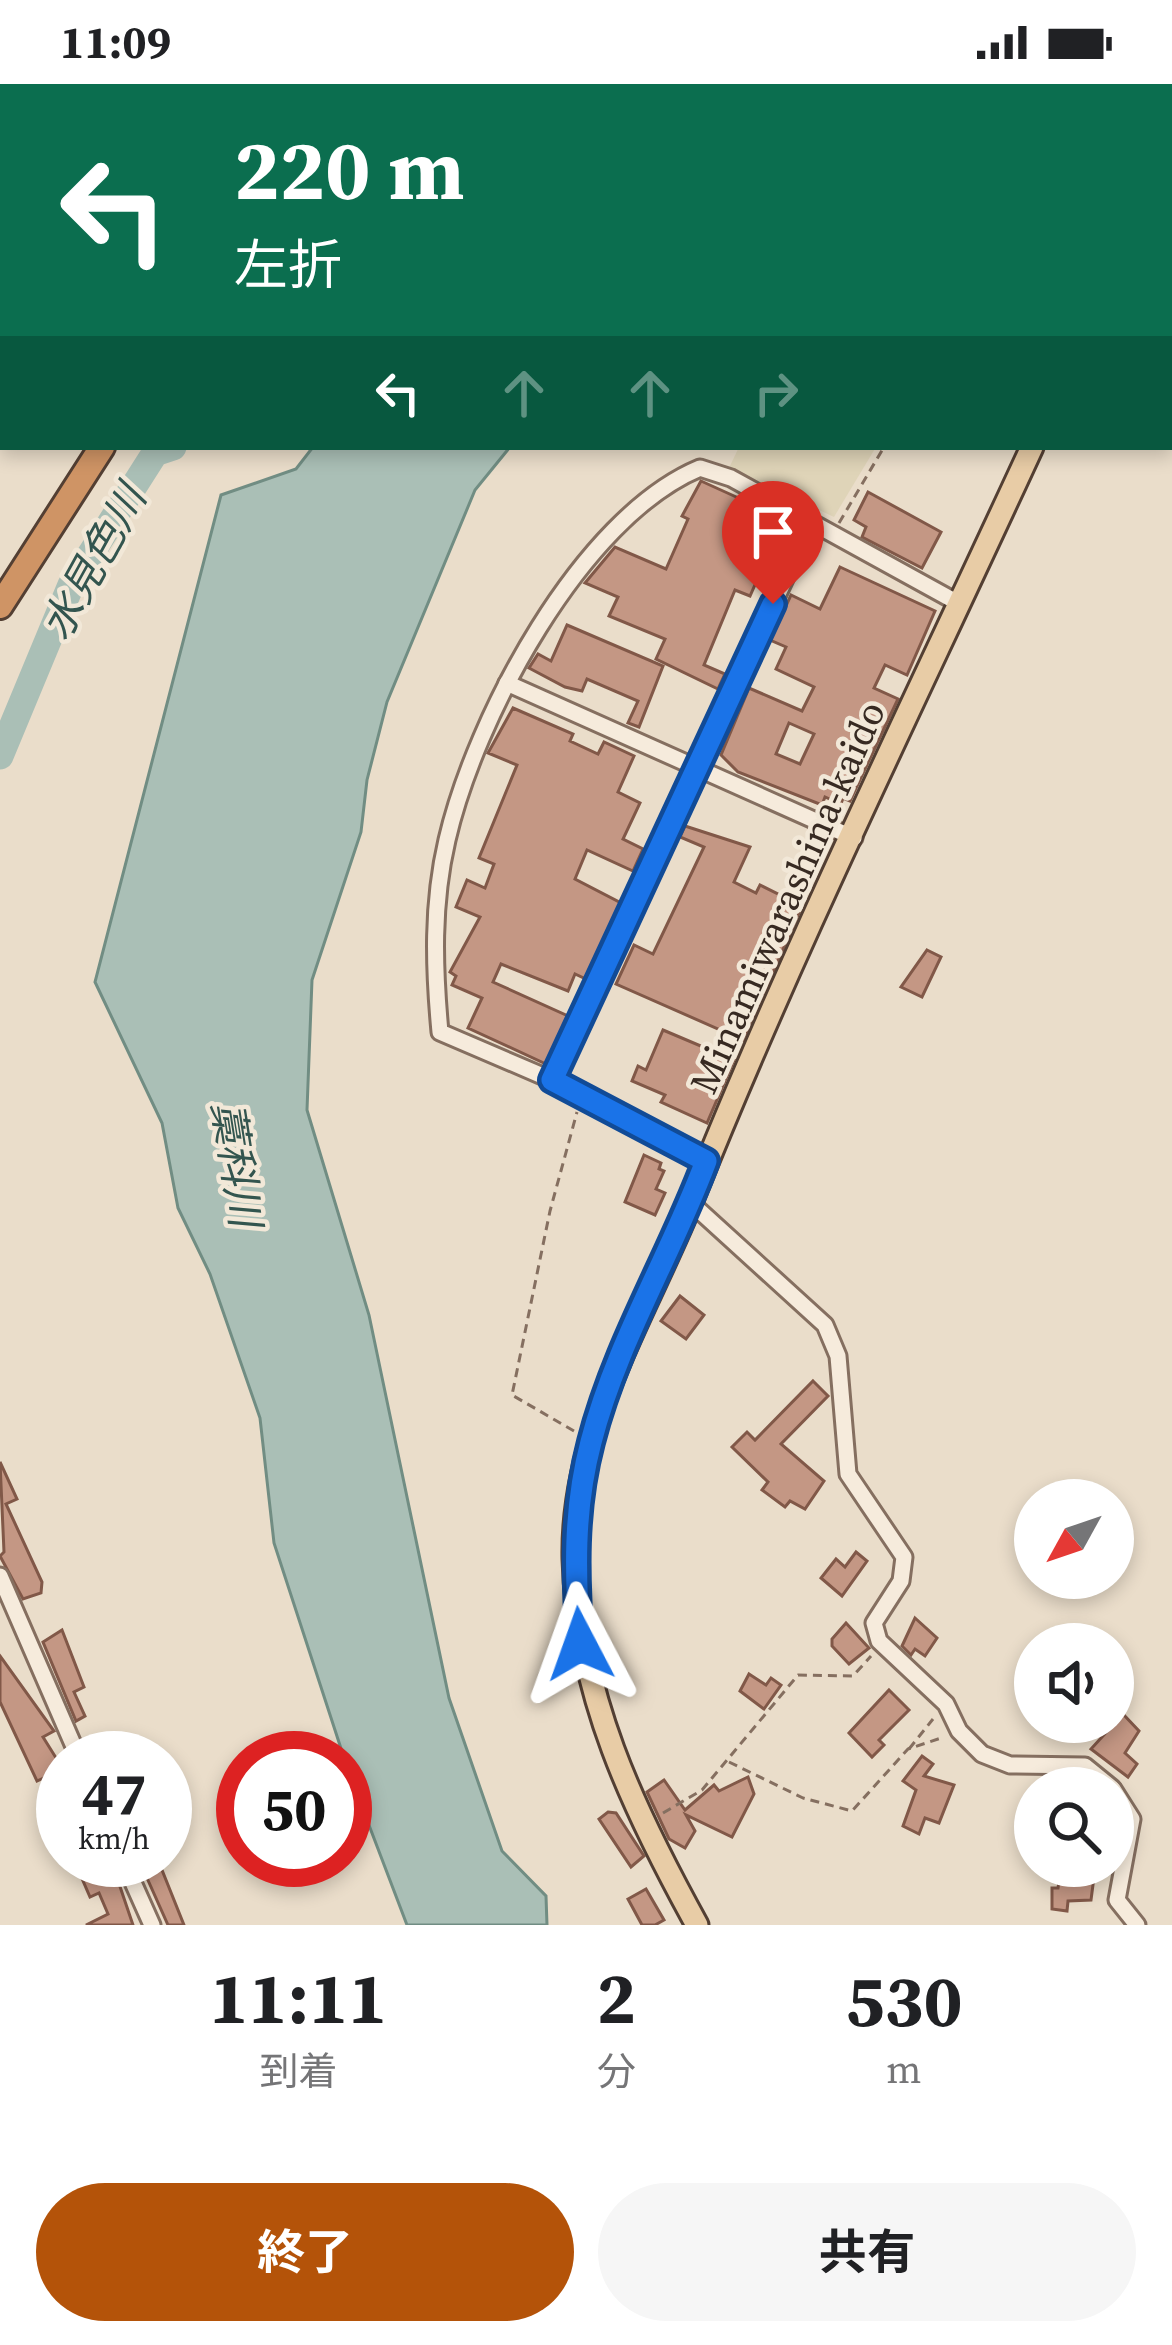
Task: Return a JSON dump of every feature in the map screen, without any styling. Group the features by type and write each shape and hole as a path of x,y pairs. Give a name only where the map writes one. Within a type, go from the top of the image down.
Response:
{"highway":[{"path":"0,606 100,450"}],"main road":[{"name":"Minamiwarashina-kaido","path":"697,1925 646,1832 603,1730 580,1644 574,1555 591,1440 619,1361 706,1161 1031,450"}],"street":[{"path":"706,1161 552,1080 440,1032 433,964 446,842 507,683 562,591 643,507 700,468 731,478 960,604"},
{"path":"552,1080 811,523"},
{"path":"507,683 854,838"},
{"path":"691,1203 825,1325 832,1340 838,1356 848,1474 904,1557 901,1581 874,1623 879,1641 946,1704 959,1731 993,1760 1086,1767"},
{"path":"0,1576 67,1731"},
{"path":"135,1887 152,1925"},
{"path":"1119,1887 1117,1900 1137,1925"}],"path":[{"path":"832,535 882,450"},
{"path":"581,1097 550,1211 512,1395 591,1440"},
{"path":"646,1832 663,1813 702,1790 798,1675 853,1676 879,1641"},
{"path":"728,1762 803,1798 852,1811 946,1704"},
{"path":"908,1749 959,1731"}],"shaded area":[{"path":"738,450 874,450 834,517 729,468"}],"water":[{"name":"藁科川","path":"311,450 508,450 475,490 387,702 367,780 361,832 312,980 307,1110 369,1315 449,1698 502,1851 546,1896 547,1925 407,1925 372,1833 372,1731 335,1731 274,1543 260,1418 210,1274 178,1208 162,1123 95,982 221,495 296,469"}],"building":[{"path":"701,481 756,506 738,550 765,562 750,596 735,590 704,665 725,674 718,689 656,659 665,639 609,616 618,597 585,583 615,547 666,569 688,519 682,516"},
{"path":"868,492 941,532 922,568 862,537 866,527 854,520"},
{"path":"840,567 935,611 907,675 885,665 874,688 898,699 850,801 843,798 841,804 825,797 822,805 738,772 721,755 749,688 802,711 814,687 776,669 786,647 770,640 791,595 820,609","holes":["789,723 814,734 800,764 776,754"]},
{"path":"567,625 663,666 639,727 628,723 638,701 587,679 582,691 565,687 529,668 538,654 551,661"},
{"path":"513,708 573,734 570,741 598,754 604,742 634,756 618,792 640,803 623,839 643,849 633,871 587,850 575,879 621,903 586,979 575,974 568,991 501,964 493,982 568,1016 546,1064 468,1028 482,998 452,985 456,976 450,972 480,917 456,907 467,880 485,888 494,864 479,858 517,765 488,753"},
{"path":"685,826 750,847 734,882 756,893 760,885 786,898 783,905 799,913 743,1040 616,984 634,945 653,954 704,847 680,837"},
{"path":"927,950 941,957 922,997 901,987"},
{"path":"663,1030 734,1060 707,1123 661,1102 665,1095 632,1081 638,1066 646,1070"},
{"path":"644,1155 661,1163 659,1169 664,1171 656,1189 665,1193 655,1215 625,1202"},
{"path":"680,1296 704,1315 686,1339 661,1321"},
{"path":"813,1381 828,1396 781,1444 824,1481 805,1509 790,1501 785,1507 762,1490 768,1482 732,1447 747,1432 755,1440"},
{"path":"0,1462 17,1499 6,1504 42,1582 41,1593 23,1599 0,1556 4,1552"},
{"path":"856,1552 867,1561 842,1596 821,1578 836,1559 845,1567"},
{"path":"915,1618 937,1638 925,1656 915,1649 911,1655 902,1646"},
{"path":"846,1623 869,1648 849,1664 832,1646 832,1639"},
{"path":"62,1630 84,1687 74,1692 85,1716 76,1721 43,1642"},
{"path":"0,1656 54,1731 36,1731 36,1779 0,1702"},
{"path":"749,1674 766,1685 771,1678 781,1685 764,1709 740,1691"},
{"path":"889,1690 909,1710 879,1740 884,1745 872,1757 849,1733"},
{"path":"1096,1743 1131,1743 1125,1753 1137,1764 1134,1768 1115,1767 1091,1749"},
{"path":"922,1756 933,1764 924,1776 954,1785 939,1823 925,1818 919,1834 903,1826 916,1790 903,1781"},
{"path":"748,1777 754,1794 732,1837 686,1815 695,1831 685,1848 669,1839 647,1792 664,1780 685,1810 714,1785 719,1791"},
{"path":"608,1812 616,1813 644,1856 631,1867 599,1819"},
{"path":"86,1887 120,1887 133,1925 86,1925 108,1914 99,1893 90,1897"},
{"path":"151,1887 169,1887 184,1925 168,1925"},
{"path":"1093,1887 1091,1900 1068,1901 1067,1911 1052,1909 1052,1888"},
{"path":"646,1889 664,1920 655,1925 642,1925 628,1899"}],"waterway":[{"name":"水見色川","path":"0,756 71,585 155,453 164,450"}],"route":[{"path":"580,1644 574,1555 591,1440 619,1361 706,1161 552,1080 773,604"}]}
